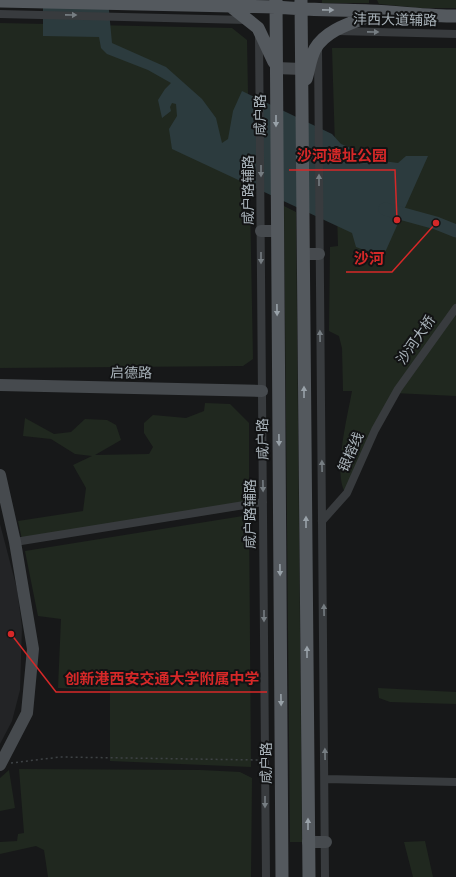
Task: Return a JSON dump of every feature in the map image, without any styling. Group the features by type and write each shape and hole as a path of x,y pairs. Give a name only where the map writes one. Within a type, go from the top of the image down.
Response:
{"main road":[{"path":"0,1 33,8 141,4 229,6 276,3 375,8 418,16 456,16"},
{"name":"咸户路","path":"276,3 276,201 282,877"},
{"path":"302,5 309,877"},
{"path":"229,6 259,30 276,66"},
{"path":"302,94 315,50 318,45 324,38 334,31 375,8"}],"street":[{"path":"0,14 33,8 146,16 248,20"},
{"name":"咸户路辅路","path":"259,30 266,877"},
{"name":"沣西大道辅路","path":"334,31 456,34"},
{"path":"318,45 319,254 326,779 325,877"},
{"path":"276,66 302,69"},
{"path":"261,231 277,231"},
{"path":"303,254 319,254"},
{"name":"沙河大桥","path":"398,389 456,308"},
{"name":"启德路","path":"0,385 262,391"},
{"name":"银榕线","path":"322,521 347,493 375,430 398,389"},
{"path":"0,475 15,542 33,649 27,714 0,765"},
{"path":"15,542 263,502"},
{"path":"326,779 456,782"},
{"path":"308,842 326,842"}],"path":[{"path":"0,765 60,757 265,760"}],"shaded area":[{"path":"43,0 108,0 112,43 166,67 202,99 216,118 222,143 228,139 233,111 242,91 332,134 341,144 365,154 368,159 398,163 406,156 428,156 383,257 356,247 352,233 172,149 169,129 177,116 176,104 172,103 170,107 171,111 162,118 158,100 171,83 148,70 107,54 101,48 99,37 43,36"},
{"path":"322,0 369,0 369,3 322,3"},
{"path":"377,0 456,0 456,8 421,8 379,4"},
{"path":"0,23 232,28 247,40 253,359 243,366 0,368"},
{"path":"332,48 456,48 456,396 394,393 345,492 340,471 342,443 352,391 343,391 342,348 339,336 329,331 330,247 338,246"},
{"path":"284,206 296,212 302,842 290,842"},
{"path":"205,403 230,404 249,423 249,508 23,544 18,521 83,511 86,488 73,465 92,456 75,454 51,439 23,436 25,418 54,434 71,432 85,419 107,420 116,425 121,440 95,455 149,454 153,447 144,433 144,423 153,415 186,418 204,411"},
{"path":"249,515 251,767 110,761 110,690 58,688 61,619 38,616 25,551"},
{"path":"0,524 17,589 22,627 20,690 12,721 0,744"},
{"path":"378,688 456,692 456,704 390,702 379,698"},
{"path":"19,769 200,770 240,772 252,778 251,877 48,877 44,850 36,846 0,854 0,842 17,841 18,834 24,833"},
{"path":"9,770 15,808 0,811 0,778"},
{"path":"425,841 433,877 413,877 404,842"}],"waterway":[{"path":"385,209 436,223 456,231"}],"place":[{"name":"沙河遗址公园","path":"397,220"},
{"name":"沙河","path":"436,223"},
{"name":"创新港西安交通大学附属中学","path":"11,634"}]}
